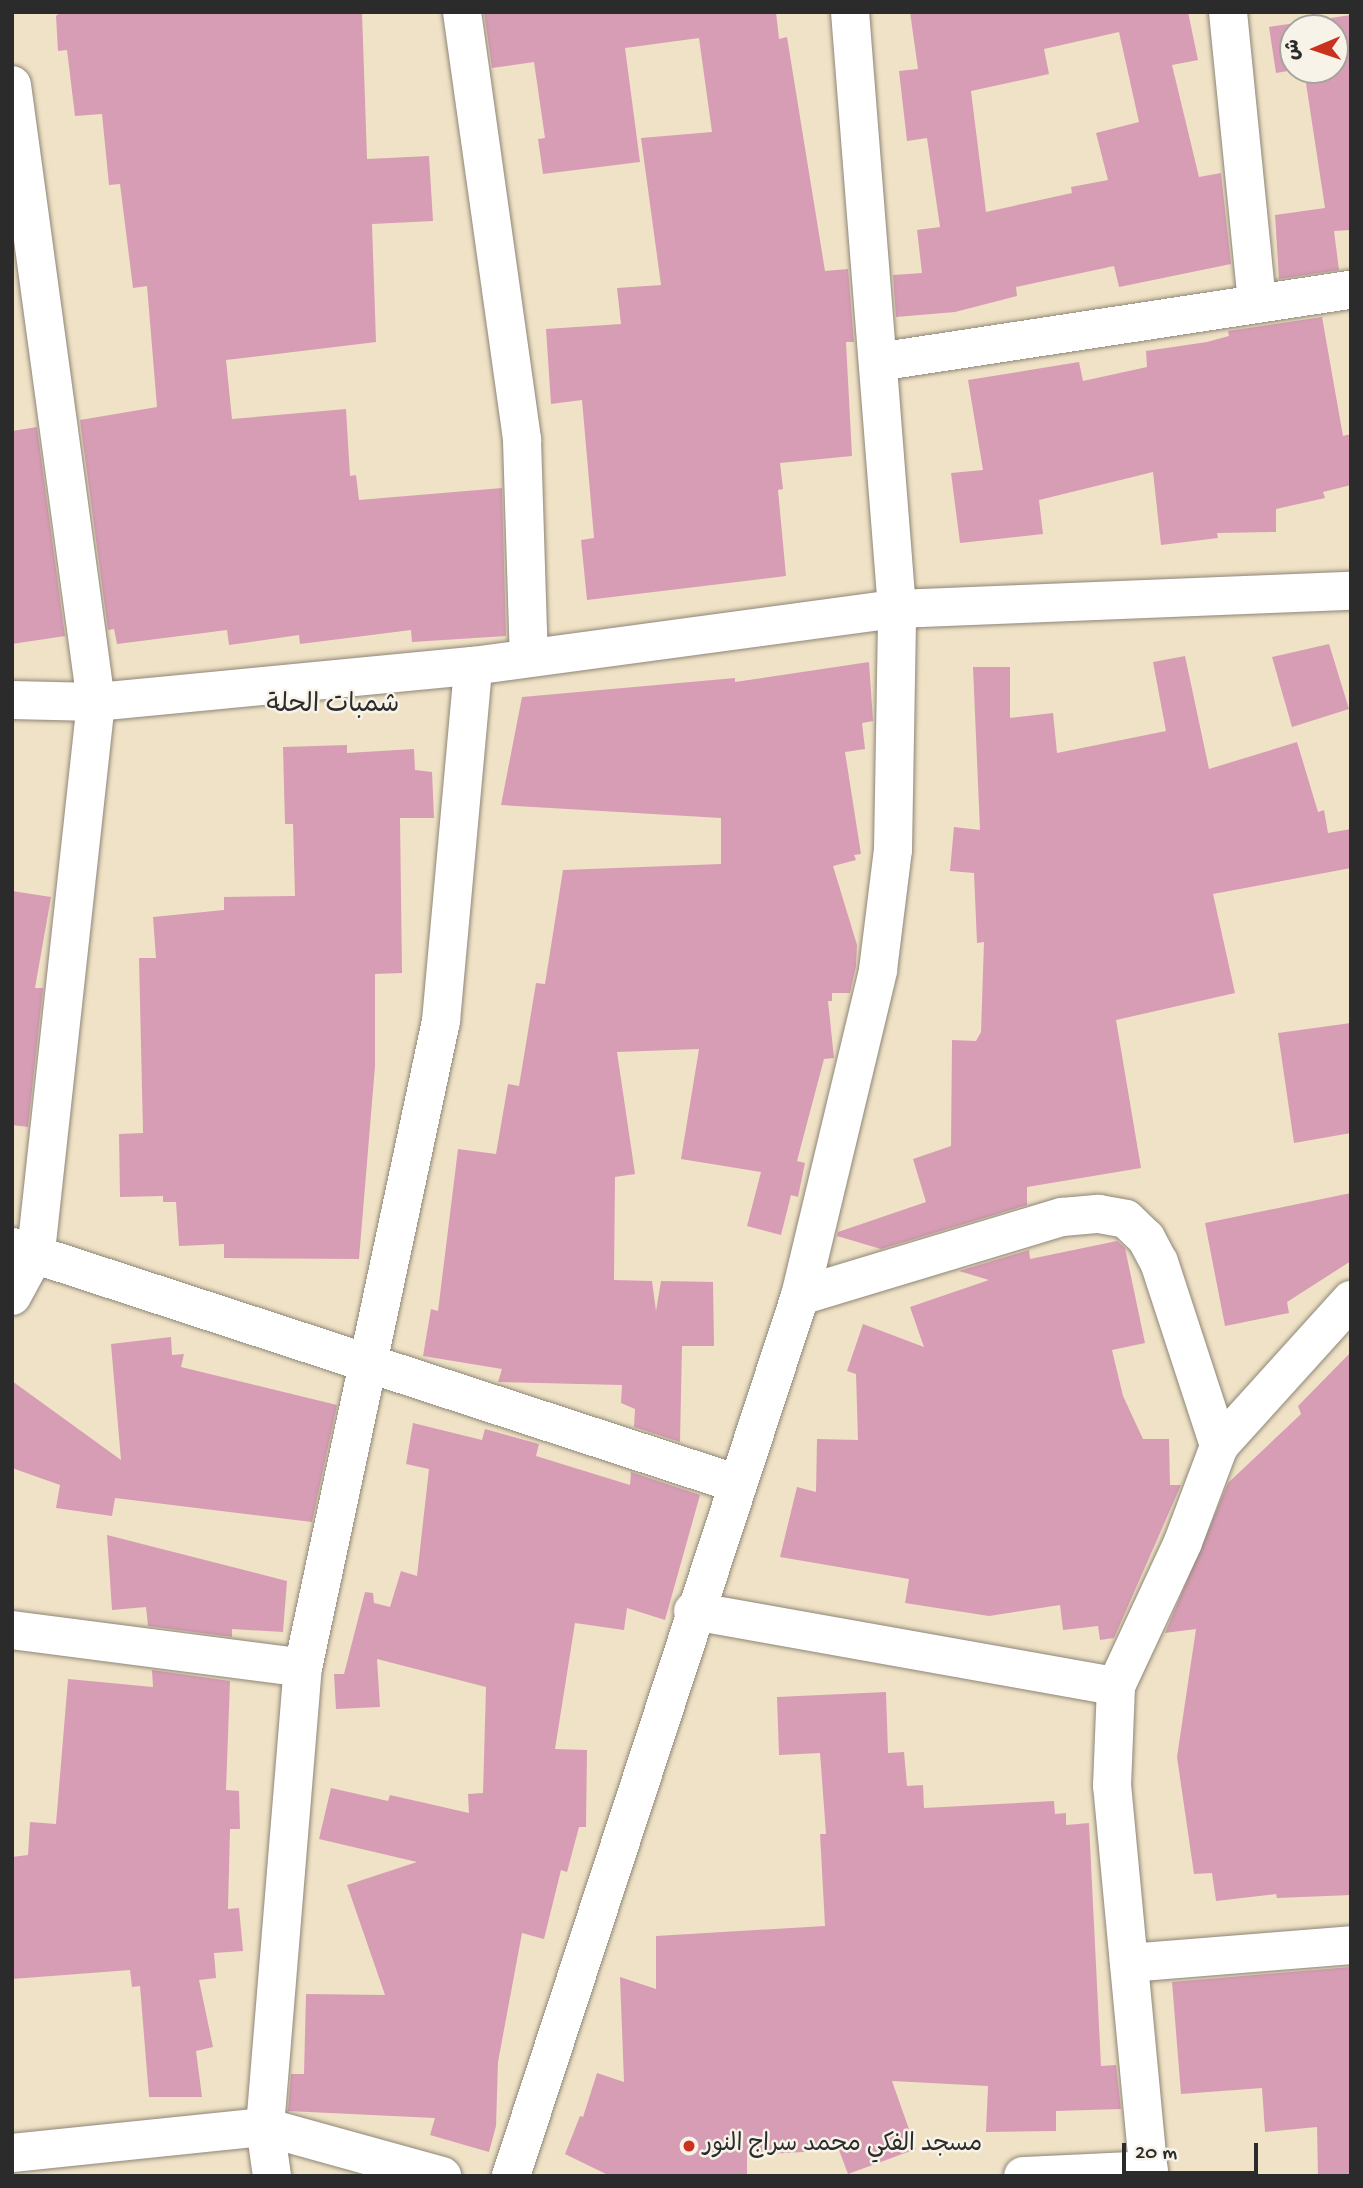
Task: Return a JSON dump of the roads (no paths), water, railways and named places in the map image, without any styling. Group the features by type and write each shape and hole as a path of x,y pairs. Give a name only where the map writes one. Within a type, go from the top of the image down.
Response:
{"street":[{"path":"462,12 522,440 529,657"},
{"path":"511,2176 693,1611 800,1296 878,970 893,850 897,609 850,12"},
{"path":"1228,12 1257,302"},
{"path":"12,85 96,702 24,1249 12,1296"},
{"path":"877,362 1257,302 1351,290"},
{"path":"12,700 96,702 473,666 897,609 1351,591"},
{"path":"272,2176 265,2127 303,1668 371,1365 441,1021 473,666"},
{"path":"800,1296 1062,1217 1099,1214 1126,1219 1146,1238 1159,1262 1219,1446"},
{"path":"24,1249 738,1484"},
{"path":"1023,2176 1149,2173 1111,1786 1116,1686 1183,1542 1219,1446 1351,1300"},
{"path":"693,1611 1116,1686"},
{"path":"12,1630 303,1668"},
{"path":"1129,1963 1351,1945"},
{"path":"12,2153 265,2127 442,2176"}],"place":[{"name":"مسجد الفكي محمد سراج النور","path":"689,2146"}],"district":[{"name":"شمبات الحلة","path":"333,707"}]}
